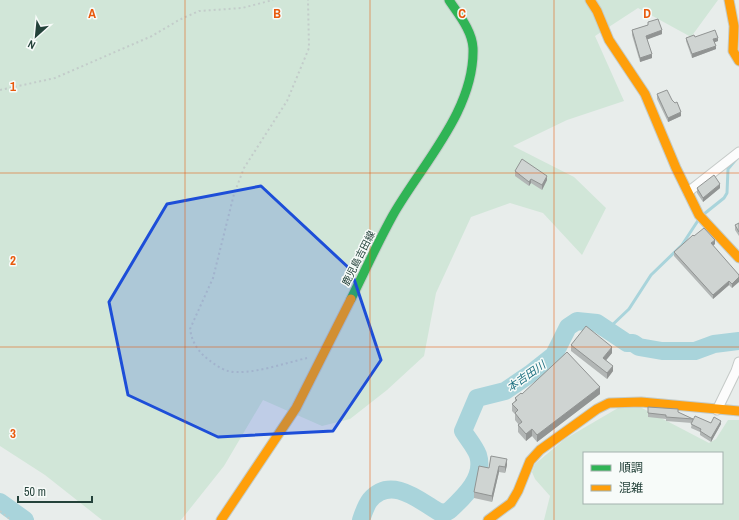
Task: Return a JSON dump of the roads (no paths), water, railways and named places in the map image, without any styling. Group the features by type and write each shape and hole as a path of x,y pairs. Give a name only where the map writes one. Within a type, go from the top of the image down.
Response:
{"street":[{"name":"鹿児島吉田線","path":"221,520 290,418 393,215 453,120 464,97 470,82 473,47 467,27 449,0"},
{"path":"590,0 597,11 608,40 645,94 676,168 702,219 739,258"},
{"path":"729,0 734,26 733,51 739,60"},
{"path":"688,192 739,152"},
{"path":"717,410 739,362"},
{"path":"488,520 511,504 530,461 540,450 597,408 609,403 641,402 739,411"}],"waterway":[{"path":"704,214 724,198 727,193 728,169 738,157"},
{"path":"608,329 629,309 651,275 682,245 699,219"},
{"name":"本吉田川","path":"361,520 370,500 378,493 387,490 405,492 439,512 445,513 462,499 472,486 479,471 478,455 463,431 477,398 505,391 530,374 554,355 568,327 577,321 597,323 627,343 633,343 639,347 662,351 695,351 714,344 739,341"},
{"name":"本吉田川","path":"0,502 25,520"}]}
